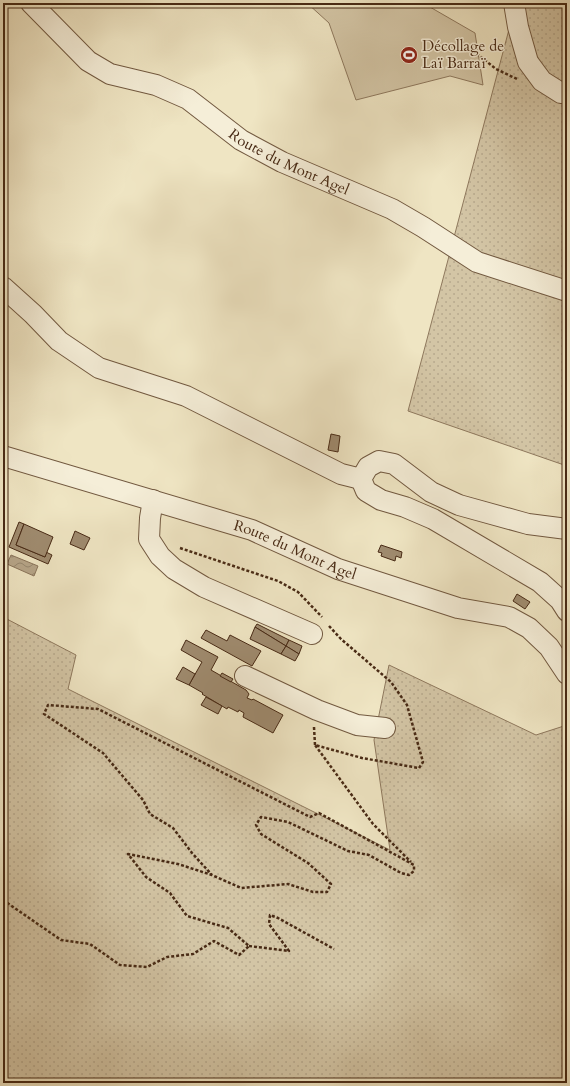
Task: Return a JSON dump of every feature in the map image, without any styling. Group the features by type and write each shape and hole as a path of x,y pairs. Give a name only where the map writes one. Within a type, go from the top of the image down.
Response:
{"street":[{"name":"Route du Mont Agel","path":"32,3 88,61 110,74 156,85 188,99 241,140 282,162 392,210 423,227 477,262 567,291"},
{"path":"514,3 518,27 528,62 542,81 561,93 567,94"},
{"path":"3,287 59,340 100,368 186,396 341,474 361,479"},
{"name":"Route du Mont Agel","path":"3,456 252,530 338,569 458,608 509,618 529,628 549,648 567,674"},
{"path":"361,479 368,468 379,461 394,464 431,492 459,505 528,524 567,529"},
{"path":"361,479 366,491 382,500 406,507 433,519 540,582 560,600 567,610"},
{"path":"153,500 149,540 160,556 174,569 204,587 312,634"},
{"path":"245,676 317,710 358,725 385,728"}],"path":[{"path":"457,38 496,69 521,80 542,81"},
{"path":"175,546 278,581 298,592 341,639 391,682 407,705 423,762 420,768 362,758 315,745 373,824 414,865 414,871 409,875 401,873 369,855 348,851 288,822 261,817 256,825 261,834 308,862 331,884 327,892 313,892 288,884 241,888 212,875 178,864 128,854 146,877 170,893 187,916 228,928 249,946 290,951 269,924 270,915 334,949"},
{"path":"212,875 173,828 150,814 142,800 103,753 44,714 48,705 98,709 310,817 319,813 414,865"},
{"path":"3,900 61,940 90,944 120,966 147,967 167,957 193,954 214,941 240,955 249,946"}],"shaded area":[{"name":"Décollage de Laï Barraï","path":"307,3 423,3 475,33 483,85 450,76 356,100 329,23"},
{"path":"516,3 567,3 567,466 408,411"},
{"path":"3,617 76,655 68,689 390,850 374,740 389,665 536,735 567,725 567,1083 3,1083"}],"water":[{"path":"11,555 38,566 34,576 7,564"}],"building":[{"path":"331,434 340,436 338,452 328,450"},
{"path":"19,522 24,524 16,545 45,557 46,552 52,555 48,564 9,547"},
{"path":"24,524 53,537 45,557 16,545"},
{"path":"75,531 90,538 84,550 70,544"},
{"path":"381,545 402,552 401,558 396,556 395,561 381,556 382,553 378,552"},
{"path":"517,594 530,602 525,609 513,601"},
{"path":"257,624 289,640 286,646 255,627"},
{"path":"255,627 286,646 281,654 250,639"},
{"path":"206,630 227,641 230,635 261,651 252,666 201,638"},
{"path":"186,640 218,657 211,670 246,690 249,694 247,698 253,699 283,715 273,733 243,717 244,713 239,710 238,712 228,707 227,709 189,685 202,662 181,650"},
{"path":"289,640 302,646 299,654 286,646"},
{"path":"286,646 299,654 295,661 281,654"},
{"path":"183,667 195,674 189,685 176,679"},
{"path":"222,673 233,679 231,682 220,676"},
{"path":"206,697 222,706 218,714 201,705"}],"place":[{"name":"Décollage de Laï Barraï","path":"409,55"}]}
